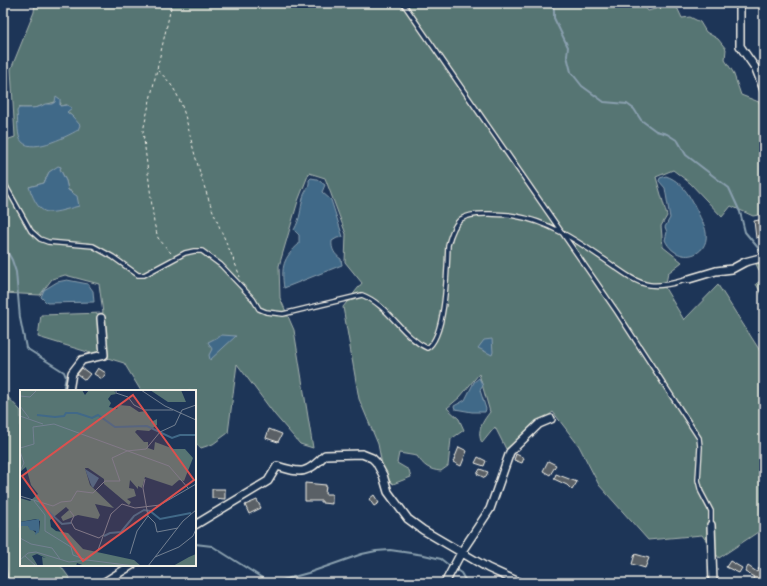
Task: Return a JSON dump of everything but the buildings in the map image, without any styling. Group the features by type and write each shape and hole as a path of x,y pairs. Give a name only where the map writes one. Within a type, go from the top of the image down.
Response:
{"street":[{"path":"740,3 740,46 756,69 764,90"},
{"path":"689,279 716,271 732,269 745,262 764,257"},
{"path":"69,390 72,373 82,360 104,355 101,318"},
{"path":"445,583 462,551 490,508 510,452 539,424 551,419"},
{"path":"196,525 268,481 277,466 296,472 312,469 325,455 362,454 372,458 376,462 388,492 408,519 423,530 462,551 488,568 521,583"},
{"path":"711,525 712,583"},
{"path":"103,583 130,566"}],"lane":[{"path":"403,3 617,312 699,438 700,447 698,480 701,492 711,510 711,525"},
{"path":"3,181 31,231 40,239 48,242 93,246 113,257 138,275 144,275 176,258 194,251 202,251 210,256 253,299 259,309 266,312 283,314 362,295 372,299 416,343 427,348 432,346 437,338 441,325 448,245 454,224 464,216 483,214 515,216 560,231 641,281 650,285 672,284 689,279"},
{"path":"3,566 5,583"}],"path":[{"path":"172,3 158,70 144,121 144,153 154,223 158,238 176,258"},
{"path":"158,70 168,79 176,90 184,112 196,162 212,208 240,276"}],"green space":[{"path":"35,3 642,3 648,11 675,3 682,18 690,17 700,22 706,32 718,39 726,49 725,60 733,72 741,95 764,104 764,214 753,216 731,206 722,217 690,183 673,170 656,177 667,216 661,226 663,247 682,262 668,273 665,288 684,320 718,285 764,357 764,528 719,558 702,535 648,540 599,485 579,446 553,412 506,449 495,427 482,443 480,439 481,426 490,412 479,374 460,397 447,408 459,419 464,430 451,439 448,466 441,471 433,470 425,465 417,456 399,453 397,463 409,470 411,477 393,484 384,475 378,444 359,399 343,307 362,283 345,262 346,234 325,178 309,173 298,201 279,266 280,298 294,330 313,448 300,444 275,415 237,364 228,433 213,444 201,448 196,444 196,390 140,390 124,363 38,337 41,315 103,313 99,284 65,275 52,279 40,295 3,293 3,141 15,137 11,69 34,12","holes":["55,102 61,103 60,106 67,105 71,108 67,112 73,117 19,108 34,108","61,167 60,169 66,181 68,190 73,192 29,187 44,183 49,172"]},
{"path":"764,263 764,298 756,284 763,279 756,264"},
{"path":"3,392 20,410 20,566 61,566 73,583 3,583"}],"water":[{"path":"56,96 60,99 60,106 67,105 72,108 67,112 80,125 78,130 48,144 31,146 24,144 20,139 18,129 17,111 19,108 33,108 45,104 52,104 55,102"},
{"path":"58,166 61,167 60,169 66,181 68,190 77,196 79,206 60,211 47,212 42,210 38,205 33,198 29,187 44,183 49,172"},
{"path":"666,176 673,179 685,190 704,225 706,235 705,244 694,254 678,254 671,249 665,240 667,232 665,227 670,218 665,188 659,181 660,178"},
{"path":"311,178 317,179 325,185 322,192 331,200 343,237 332,241 332,247 335,254 341,259 342,265 284,288 284,263 289,254 299,244 299,235 294,230 299,218 304,196 309,185 309,180"},
{"path":"67,280 88,284 93,291 94,302 47,303 41,297 44,290 57,282"},
{"path":"222,335 236,336 210,360 209,355 212,349 208,342"},
{"path":"492,339 492,355 478,348 484,340"},
{"path":"479,378 483,386 480,390 486,409 485,412 472,412 455,409 454,406 465,400 474,382"}],"waterway":[{"path":"551,3 554,10 554,18 568,47 567,56 571,72 582,86 604,102 627,104 634,109 641,120 656,131 667,134 678,141 686,155 729,188 740,212 745,232 764,255"},
{"path":"3,244 12,260 16,272 20,318 26,348 64,372 66,377 63,390"},
{"path":"196,544 212,546 267,581 279,581 308,573 362,554 376,551 390,550 424,555 441,559 451,567"},
{"path":"455,569 461,573 467,583"}]}
